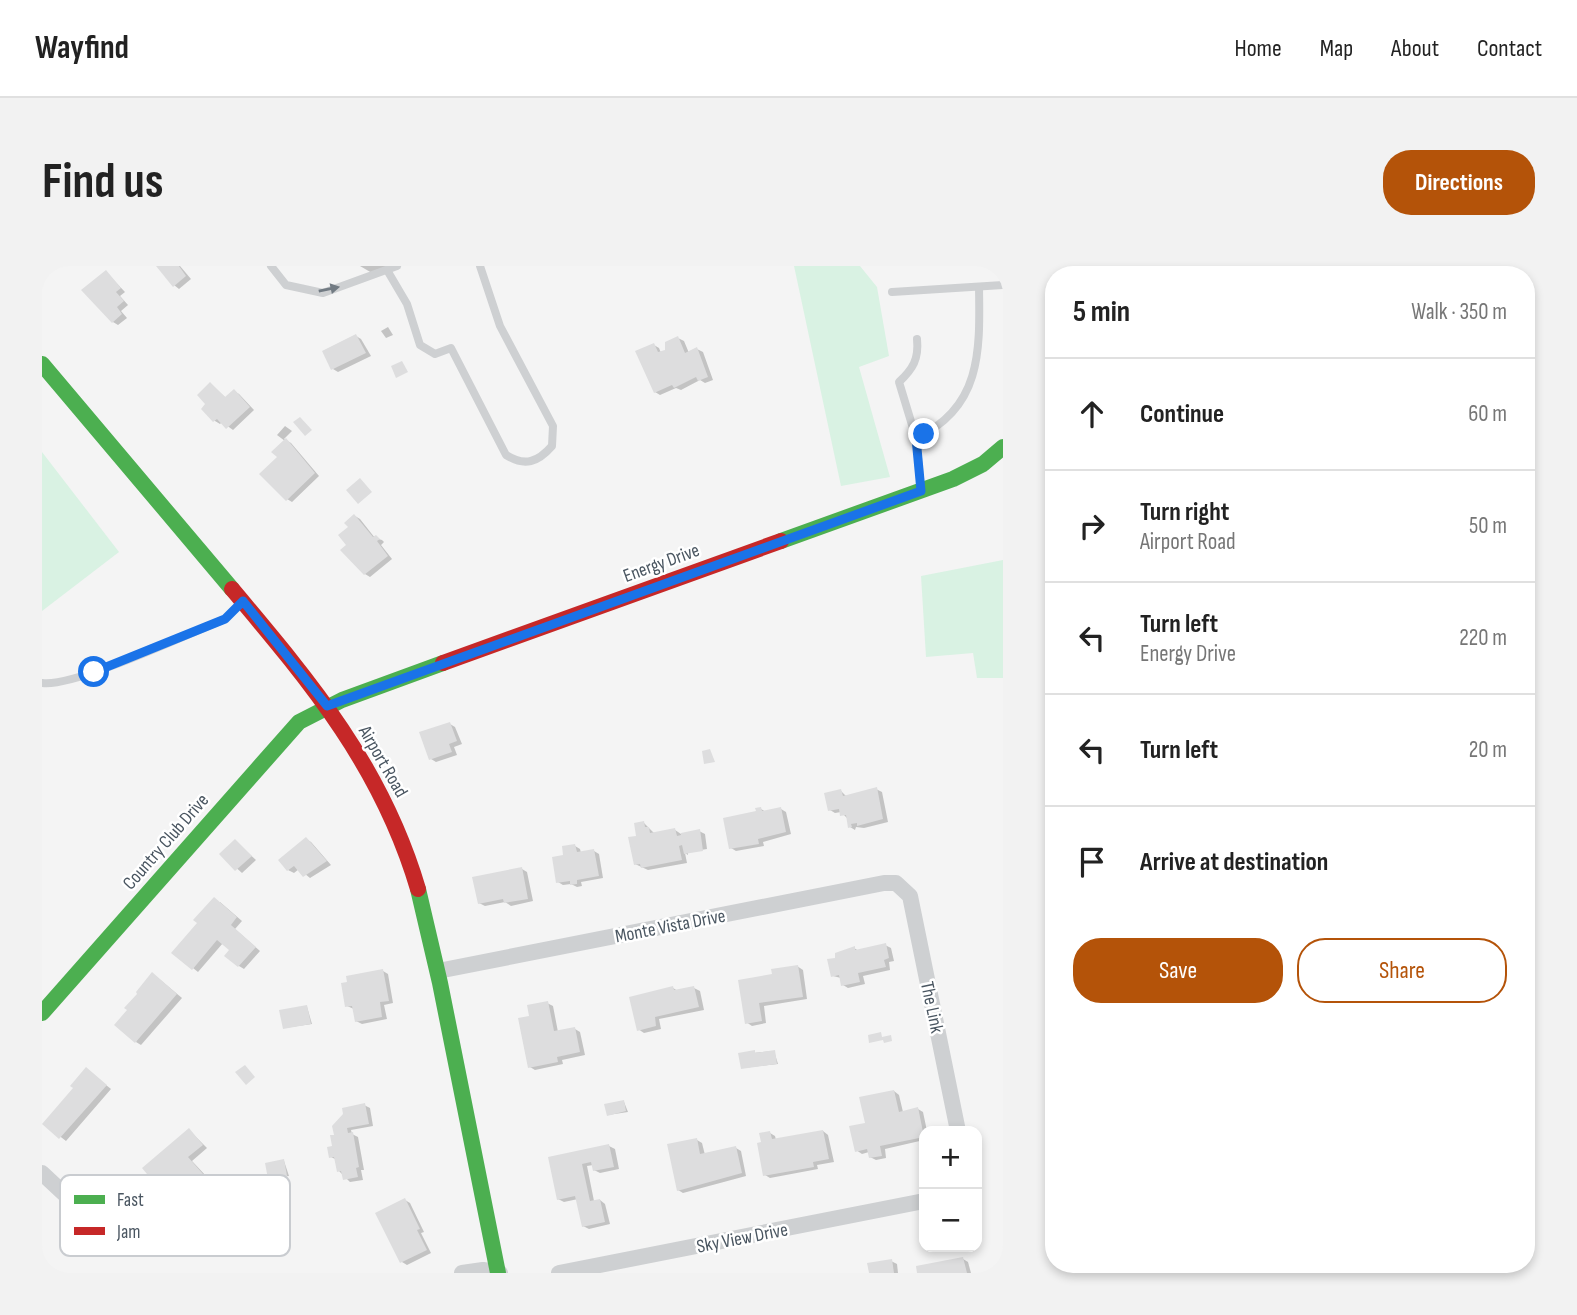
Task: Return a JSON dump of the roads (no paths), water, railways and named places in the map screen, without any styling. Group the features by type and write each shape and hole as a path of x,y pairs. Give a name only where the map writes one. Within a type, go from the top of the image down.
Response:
{"street":[{"name":"Airport Road","path":"42,364 243,601 327,706 372,776 394,820 414,876 438,971 499,1273"},
{"name":"Energy Drive","path":"327,706 921,491 983,464 1003,447"},
{"name":"Country Club Drive","path":"42,1013 299,722 327,706"},
{"name":"Monte Vista Drive","path":"438,971 884,883 902,886"},
{"name":"The Link","path":"902,886 910,896 957,1126"},
{"path":"42,1172 60,1189"},
{"name":"Sky View Drive","path":"559,1273 919,1202"},
{"path":"462,1273 483,1270 499,1273"}],"lane":[{"path":"271,266 286,285 323,293 397,266"},
{"path":"387,270 407,304 420,345 435,354 451,348 506,455 516,461 527,462 539,458 552,446 553,426 500,326 480,266"},
{"path":"892,292 1003,285"},
{"path":"916,438 943,421 968,391 977,367 980,342 979,287"},
{"path":"916,339 916,360 912,369 899,382 916,438 921,491"},
{"path":"42,683 72,680 213,624 225,619 243,601"}]}
